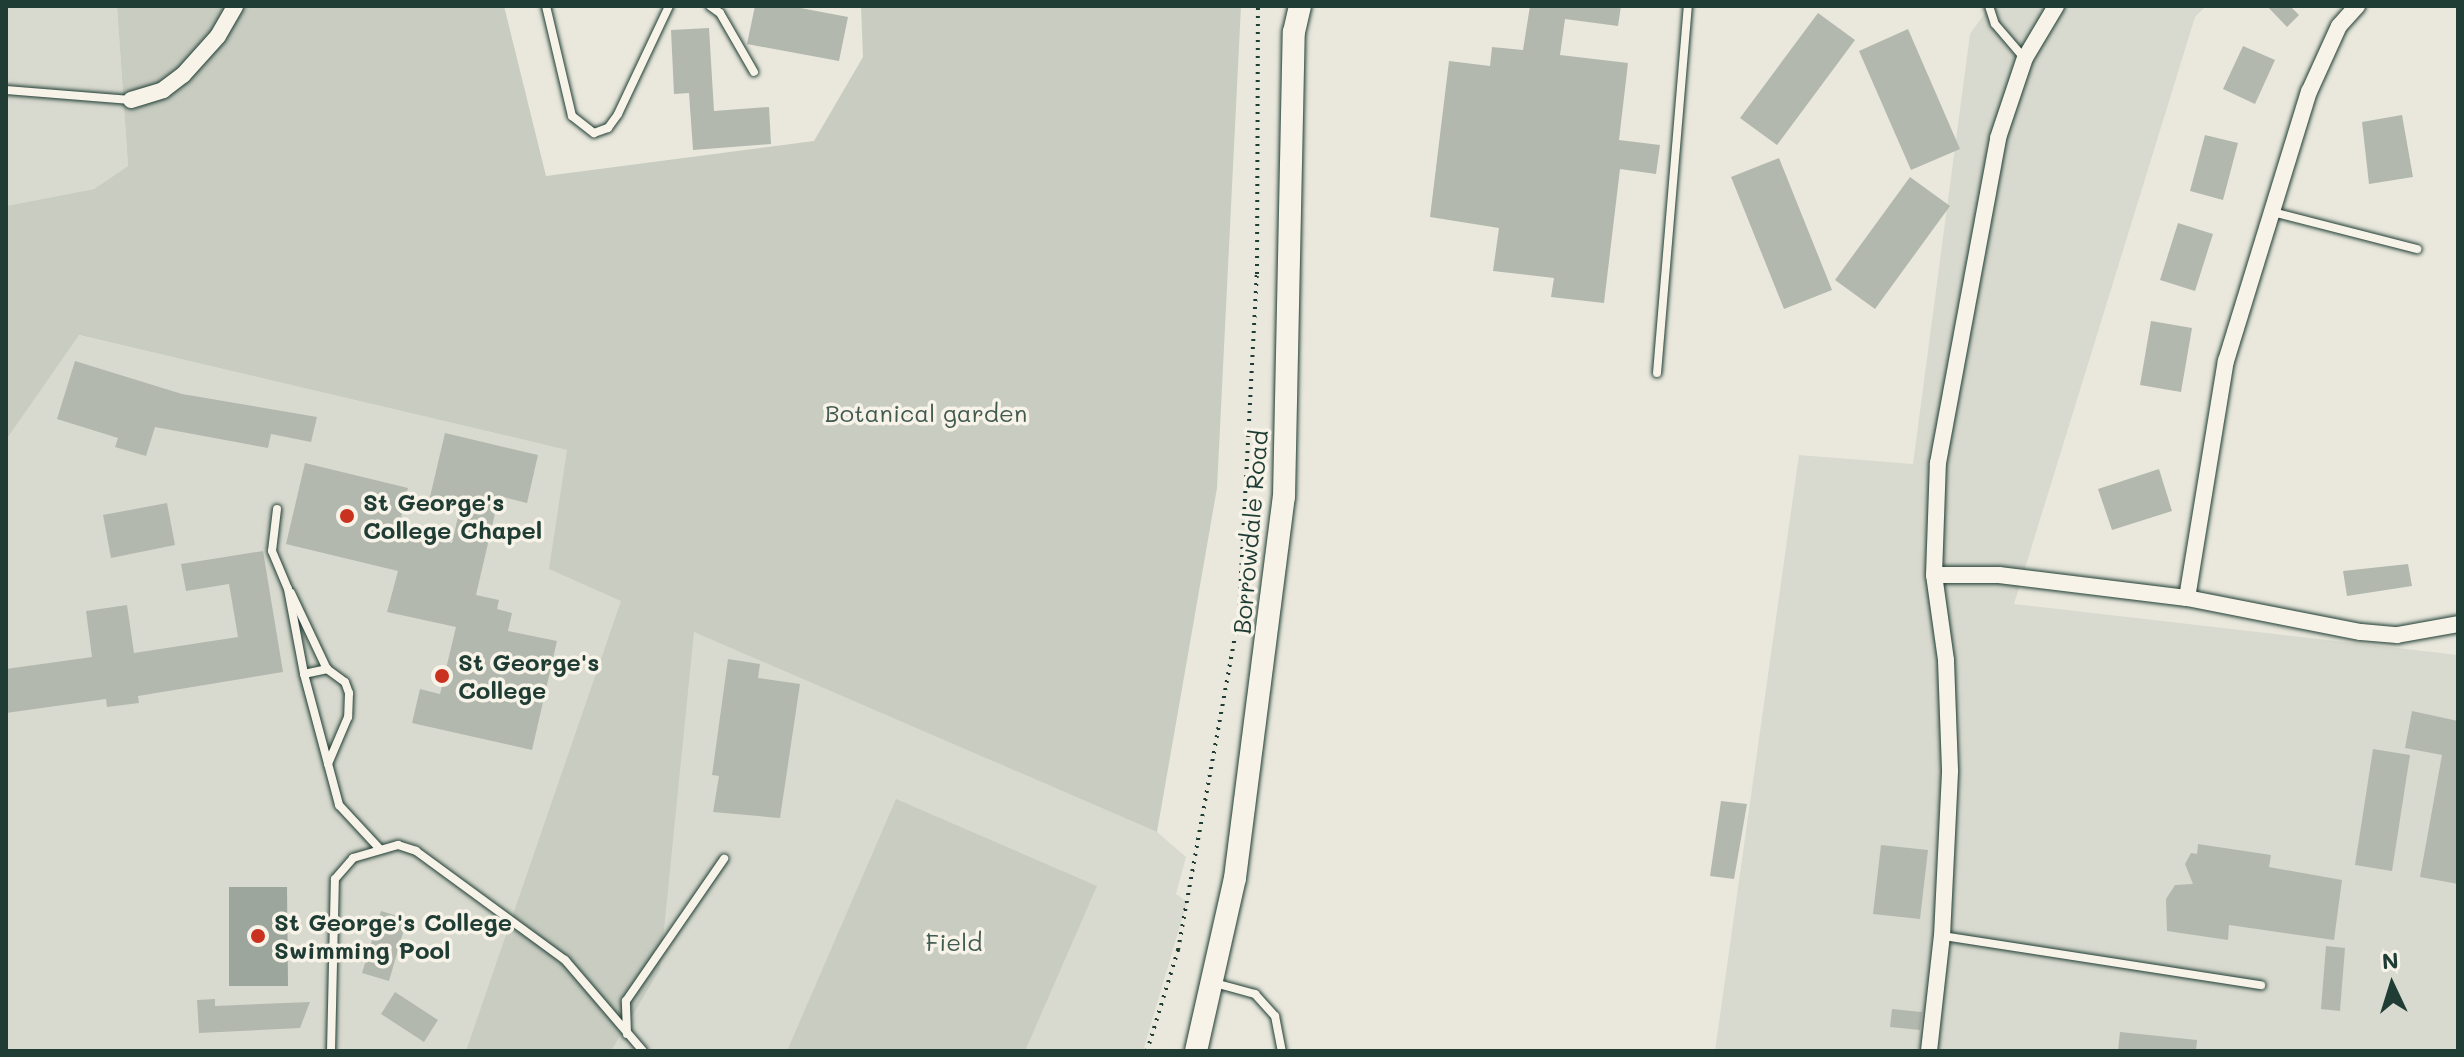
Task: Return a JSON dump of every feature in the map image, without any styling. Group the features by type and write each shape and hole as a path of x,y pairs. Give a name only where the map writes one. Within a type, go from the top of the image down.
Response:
{"main road":[{"name":"Borrowdale Road","path":"1289,6 1294,32"},
{"name":"Borrowdale Road","path":"1193,1044 1235,878 1284,497 1294,32 1300,6"}],"street":[{"path":"131,100 163,90 183,75 218,36 235,6"},
{"path":"1929,1051 1942,936 1950,770 1946,660 1934,575 1932,511 1950,393 1998,138 2025,58 2056,6"},
{"path":"2187,598 2226,361 2309,92 2339,26 2357,6"},
{"path":"1934,575 1999,575 2187,598 2361,632 2397,635 2458,624"}],"lane":[{"path":"546,6 572,116 594,133 608,128 618,114 669,6"},
{"path":"710,6 720,13 754,72"},
{"path":"1657,373 1688,6"},
{"path":"1989,6 1995,24 2025,58"},
{"path":"6,90 131,100"},
{"path":"2273,212 2417,249"},
{"path":"277,509 272,551 288,589 304,674 339,805 379,848"},
{"path":"288,589 302,606 327,669 345,682 350,704 328,764"},
{"path":"304,674 327,669"},
{"path":"331,1051 335,879 353,858 398,845 416,851 553,950 639,1050"},
{"path":"639,1050 625,1031 626,1001 724,859"},
{"path":"1942,936 2261,985"},
{"path":"1210,981 1255,994 1275,1016 1282,1051"}],"path":[{"path":"1147,1051 1178,950 1239,613 1257,274 1258,6"}],"shaded area":[{"path":"6,6 117,6 128,166 94,189 6,206"},
{"path":"1990,6 2206,6 2195,17 2014,604 2458,655 2458,1051 1715,1051 1799,455 1913,464 1970,34"},
{"name":"St George's College","path":"78,335 568,450 995,762 1157,832 1186,857 1176,894 1187,902 1143,1051 6,1051 6,440"},
{"name":"St George's College Swimming Pool","path":"229,887 287,887 288,986 229,986"}],"green space":[{"name":"Botanical garden","path":"117,6 504,6 546,176 814,141 863,57 861,6 1241,6 1217,488 1157,832 694,632 660,969 611,1051 466,1051 621,601 549,569 567,450 79,335 6,440 6,206 94,189 128,166"},
{"name":"Field","path":"896,799 1097,886 1025,1051 787,1051"}],"building":[{"path":"755,6 790,6 848,17 839,61 747,44"},
{"path":"1530,6 1621,6 1618,26 1565,19 1560,55 1628,63 1619,140 1660,145 1656,174 1620,169 1604,303 1551,297 1554,278 1493,271 1499,228 1430,217 1449,61 1490,66 1492,47 1523,50"},
{"path":"2267,6 2290,6 2299,15 2287,27"},
{"path":"1818,13 1855,40 1777,145 1740,118"},
{"path":"709,28 714,111 769,107 771,144 693,150 689,93 674,94 671,30"},
{"path":"1908,29 1960,149 1911,170 1859,51"},
{"path":"2243,46 2275,60 2255,104 2223,89"},
{"path":"2402,115 2413,177 2369,184 2362,122"},
{"path":"2205,135 2238,143 2223,200 2190,191"},
{"path":"1779,158 1832,290 1784,309 1731,177"},
{"path":"1910,177 1950,206 1875,309 1835,280"},
{"path":"2178,223 2213,234 2195,291 2160,280"},
{"path":"2151,321 2192,328 2181,392 2140,385"},
{"path":"75,361 182,394 317,417 311,442 271,434 268,448 155,427 146,456 115,447 118,438 57,419"},
{"path":"445,433 538,455 527,503 499,496 476,595 499,600 497,609 512,613 508,631 557,641 532,750 412,723 420,689 440,694 456,627 387,612 398,571 286,544 305,463 408,488 398,530 452,543 460,508 429,501"},
{"path":"2159,469 2172,511 2112,530 2098,489"},
{"path":"167,503 175,545 111,558 103,515"},
{"path":"263,551 283,672 138,696 139,703 107,707 106,699 6,713 6,669 92,657 86,611 127,605 134,653 238,637 229,584 186,591 181,564"},
{"path":"2408,564 2412,586 2347,596 2343,571"},
{"path":"728,659 760,664 758,678 800,684 780,818 713,812 719,776 712,775"},
{"path":"2412,711 2458,721 2458,884 2420,877 2442,755 2405,748"},
{"path":"2373,749 2410,755 2392,871 2355,865"},
{"path":"1721,801 1747,804 1734,879 1710,876"},
{"path":"2198,844 2271,855 2269,867 2342,880 2334,940 2229,925 2228,940 2167,931 2166,899 2175,885 2193,884 2185,864 2191,853 2197,854"},
{"path":"1881,845 1928,850 1920,919 1873,914"},
{"path":"381,911 407,919 389,981 362,973"},
{"path":"2326,946 2345,948 2340,1011 2321,1009"},
{"path":"395,992 438,1020 424,1042 381,1014"},
{"path":"215,999 215,1006 310,1002 300,1028 199,1033 197,1000"},
{"path":"1892,1009 1922,1012 1920,1030 1890,1027"},
{"path":"2120,1032 2197,1040 2196,1051 2118,1051"}],"place":[{"name":"St George's College Chapel","path":"347,516"},
{"name":"St George's College","path":"442,676"},
{"name":"St George's College Swimming Pool","path":"258,936"}]}
